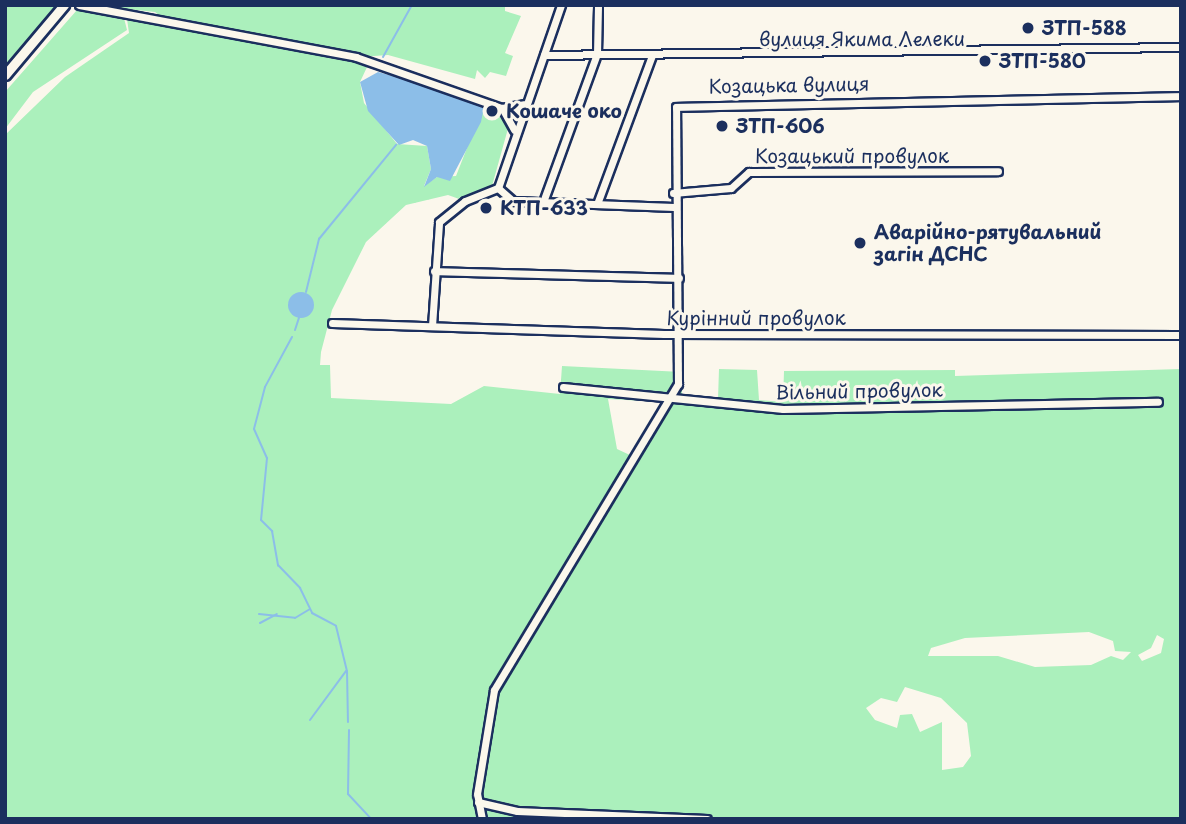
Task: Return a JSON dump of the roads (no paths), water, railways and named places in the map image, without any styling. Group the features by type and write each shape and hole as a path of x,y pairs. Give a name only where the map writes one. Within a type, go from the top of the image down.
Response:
{"main road":[{"path":"5,75 63,6"}],"street":[{"path":"63,6 78,5 356,57 502,108 524,104"},
{"path":"498,188 514,130 561,5"},
{"path":"543,202 597,54 598,5"},
{"name":"вулиця Якима Лелеки","path":"544,55 1181,47"},
{"path":"597,204 652,55"},
{"name":"Козацька вулиця","path":"672,395 678,384 680,333 673,193 675,112 681,102 1181,96"},
{"path":"502,108 514,130"},
{"name":"Козацький провулок","path":"673,193 731,188 749,172 998,171"},
{"path":"498,188 513,201 674,206"},
{"path":"432,326 439,222 465,201 498,188"},
{"path":"434,271 679,278"},
{"name":"Курінний провулок","path":"332,323 680,333 1181,335"},
{"name":"Вільний провулок","path":"563,387 672,395 683,403 783,409 1158,402"},
{"path":"482,819 478,802 494,690 672,395"},
{"path":"478,802 517,811 707,819"}],"water":[{"path":"378,72 485,102 481,122 450,181 437,177 424,187 431,169 427,146 413,140 399,145 368,111 360,82"},
{"path":"301,292 310,296 314,305 310,314 301,318 292,314 288,305 292,296"}],"waterway":[{"path":"383,57 412,5"},
{"path":"306,292 319,239 396,145"},
{"path":"295,330 299,318"},
{"path":"292,337 265,387 254,429 267,458 261,520 272,531 278,565 300,588 312,613 336,626 347,671 348,722"},
{"path":"259,614 295,618 310,609"},
{"path":"260,623 277,614"},
{"path":"310,720 346,671"},
{"path":"349,730 348,794 371,819"}],"place":[{"name":"ЗТП-588","path":"1028,28"},
{"name":"ЗТП-580","path":"985,61"},
{"name":"Кошаче око","path":"492,111"},
{"name":"ЗТП-606","path":"722,126"},
{"name":"КТП-633","path":"486,208"},
{"name":"Аварійно-рятувальний загін ДСНС","path":"860,243"}]}
